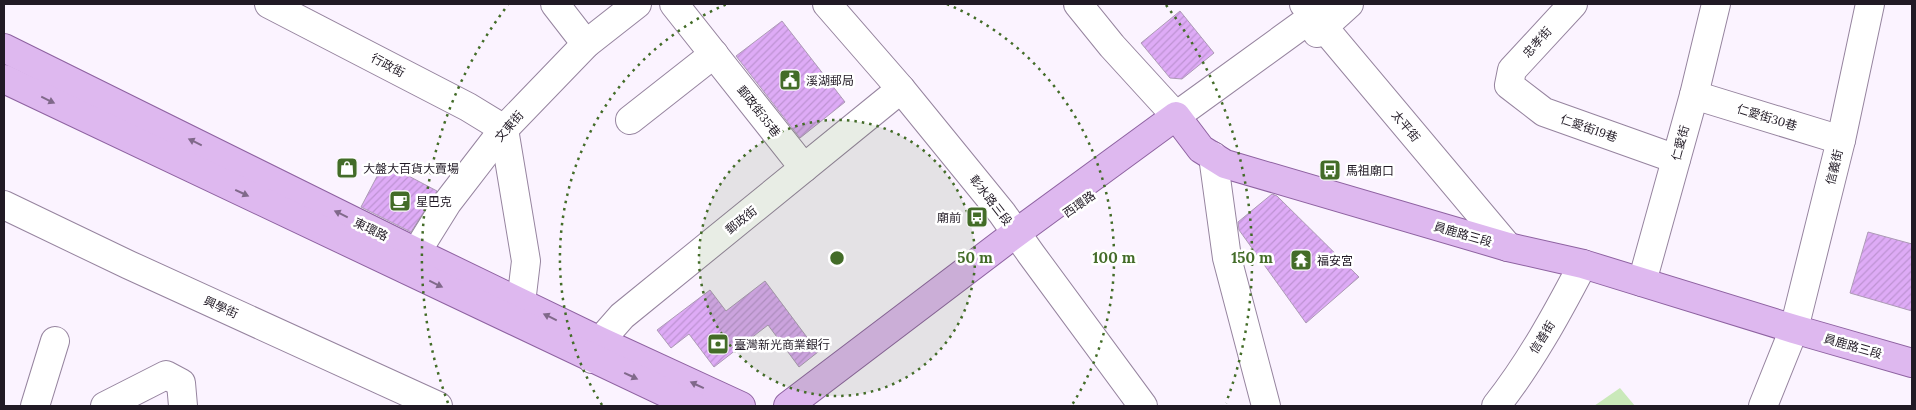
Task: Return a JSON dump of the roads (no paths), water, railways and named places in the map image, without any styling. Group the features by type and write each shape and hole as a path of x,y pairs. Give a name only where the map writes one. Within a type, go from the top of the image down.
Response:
{"main road":[{"name":"東環路","path":"4,48 411,260 596,350 741,406"},
{"name":"東環路","path":"4,79 411,260 521,303 596,350 694,406"},
{"name":"員鹿路三段","path":"1181,122 1202,149 1225,164 1508,247 1583,264 1794,329 1912,362"},
{"name":"西環路","path":"788,406 1181,122"},
{"name":"西環路","path":"811,406 1020,238"}],"street":[{"path":"555,4 586,44"},
{"name":"文東街","path":"411,260 447,203 504,129 586,44 636,4"},
{"name":"郵政街35巷","path":"674,4 804,168"},
{"name":"彰水路三段","path":"827,4 1002,213 1143,406"},
{"name":"員鹿路三段","path":"1078,4 1112,46 1181,122"},
{"name":"西環路","path":"1181,122 1317,13 1348,4"},
{"name":"忠孝街","path":"1509,85 1512,70 1573,4"},
{"name":"仁愛街","path":"1642,282 1694,95 1716,4"},
{"name":"信義街","path":"1763,406 1794,329 1841,140 1870,4"},
{"name":"行政街","path":"276,5 468,107 504,129"},
{"name":"太平街","path":"1317,13 1508,247"},
{"path":"630,120 714,54"},
{"name":"仁愛街19巷","path":"1509,85 1544,112 1676,159"},
{"name":"郵政街","path":"596,350 622,316 900,89"},
{"name":"仁愛街30巷","path":"1694,95 1841,140"},
{"path":"504,129 526,261 521,303"},
{"path":"1213,156 1227,258 1266,406"},
{"name":"興學街","path":"4,205 421,403"},
{"name":"信善街","path":"1496,406 1515,382 1583,264"},
{"path":"35,406 55,342"},
{"path":"104,406 166,375 181,383 183,406"}],"place":[{"name":"溪湖郵局","path":"790,80"},
{"name":"大盤大百貨大賣場","path":"347,168"},
{"name":"馬祖廟口","path":"1330,170"},
{"name":"星巴克","path":"400,201"},
{"name":"廟前","path":"977,217"},
{"name":"福安宮","path":"1301,260"},
{"name":"臺灣新光商業銀行","path":"718,344"}]}
